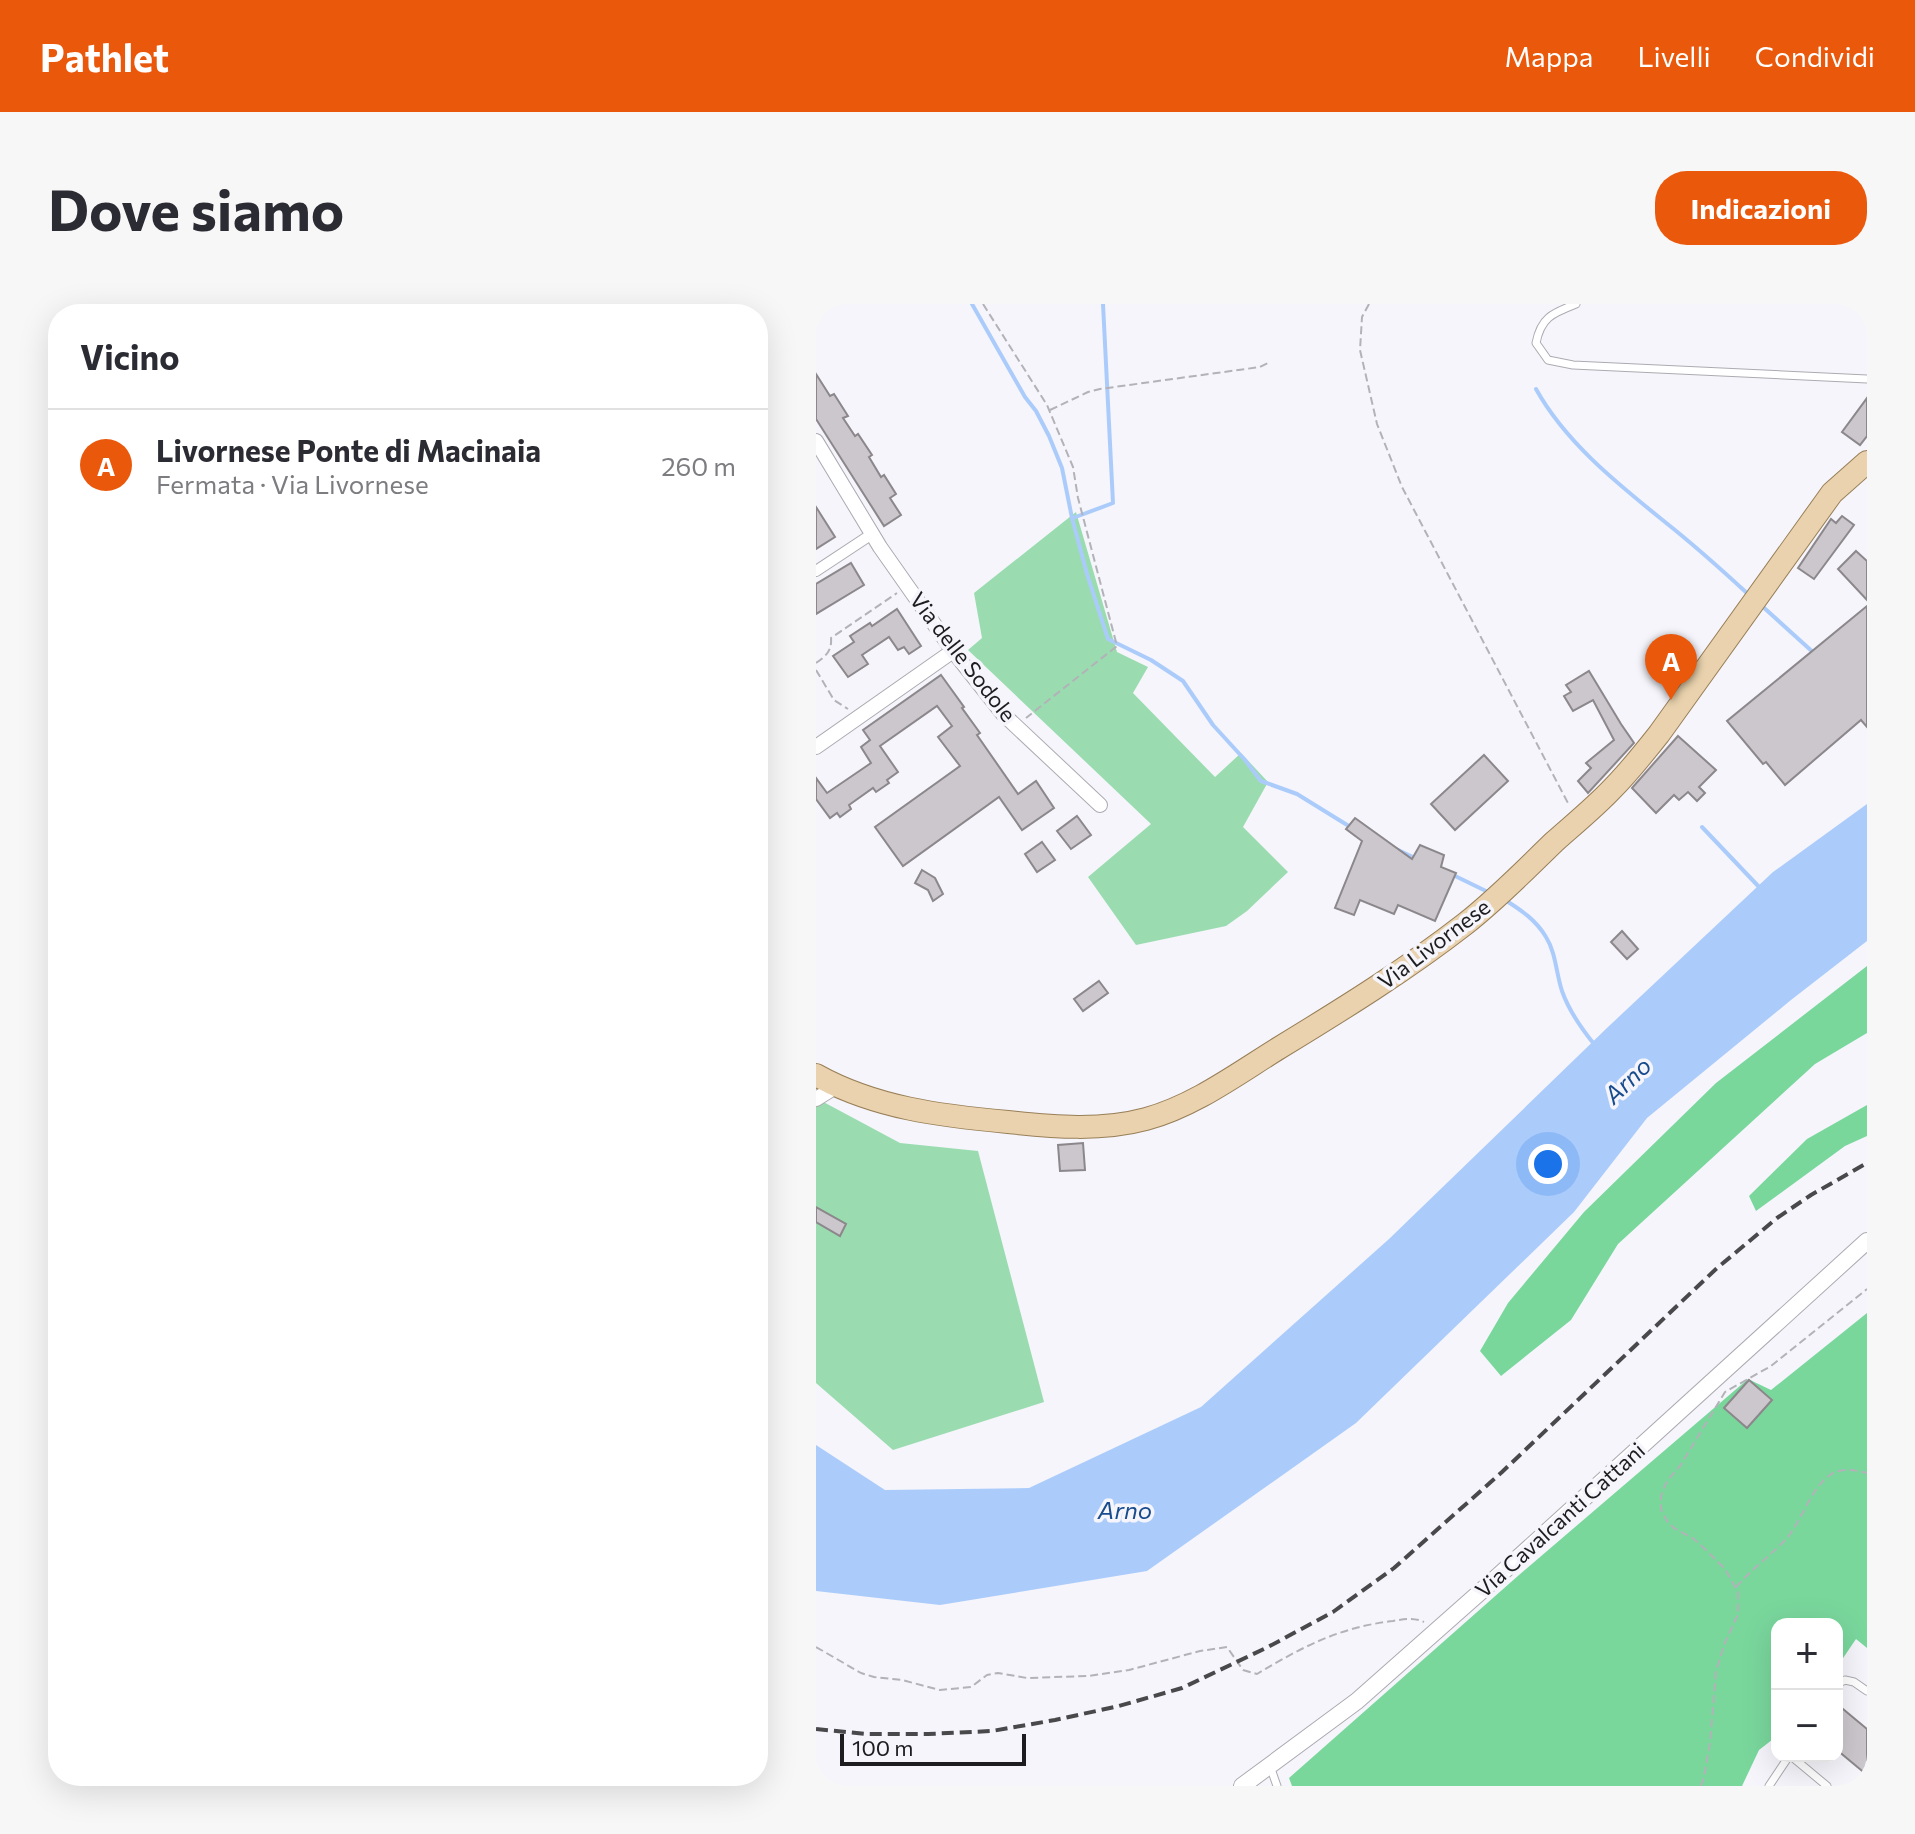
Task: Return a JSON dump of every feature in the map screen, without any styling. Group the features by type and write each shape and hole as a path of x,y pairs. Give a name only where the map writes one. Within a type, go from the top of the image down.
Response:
{"main road":[{"name":"Via Livornese","path":"816,1075 869,1098 906,1108 1036,1125 1104,1126 1145,1119 1202,1095 1365,995 1427,953 1468,921 1610,791 1643,754 1832,493 1866,461"}],"street":[{"name":"Via delle Sodole","path":"816,441 872,534 953,651 1003,714 1100,805"},
{"path":"816,571 872,534"},
{"path":"816,747 953,651"},
{"path":"816,1099 837,1086"},
{"name":"Via Cavalcanti Cattani","path":"1242,1786 1357,1701 1867,1241"}],"lane":[{"path":"1576,304 1554,313 1539,327 1536,343 1548,360 1573,365 1867,379"},
{"path":"1843,1681 1854,1682 1867,1691"},
{"path":"1769,1786 1786,1762"},
{"path":"1797,1762 1827,1786"},
{"path":"1270,1766 1277,1786"}],"path":[{"path":"983,304 1049,411 1073,467 1078,498 1117,646 1016,726"},
{"path":"1369,304 1362,317 1360,350 1377,424 1402,487 1578,820"},
{"path":"1049,411 1100,389 1260,367 1270,362"},
{"path":"816,663 826,656 831,647 831,638 907,586"},
{"path":"816,670 834,700 858,717"},
{"path":"1701,1786 1710,1743 1716,1672 1738,1614 1738,1592 1725,1569 1705,1549 1667,1521 1661,1509 1661,1496 1667,1481 1680,1466 1725,1392 1771,1366 1867,1289"},
{"path":"1735,1588 1788,1537 1829,1475 1842,1469 1867,1473"},
{"path":"816,1647 861,1673 940,1690 971,1687 987,1675 998,1673 1027,1678 1088,1676 1129,1670 1227,1647 1243,1670 1257,1674 1321,1639 1364,1624 1416,1618 1438,1629"}],"green space":[{"path":"1076,512 1117,652 1148,667 1133,693 1215,777 1241,753 1268,782 1243,827 1288,872 1247,911 1226,926 1136,945 1088,877 1151,824 968,650 982,638 974,593"},
{"path":"1867,966 1867,1033 1815,1064 1618,1244 1571,1320 1501,1376 1480,1351 1508,1303 1584,1212 1716,1083"},
{"path":"816,1098 900,1143 978,1151 1044,1402 893,1450 816,1383"},
{"path":"1867,1105 1867,1136 1845,1146 1756,1211 1749,1196 1807,1139"},
{"path":"1867,1313 1867,1648 1856,1639 1843,1658 1843,1618 1771,1618 1771,1741 1759,1750 1742,1786 1292,1786 1289,1778 1748,1379 1771,1390"}],"water":[{"name":"Arno","path":"1867,804 1867,941 1647,1118 1574,1212 1356,1423 1147,1571 940,1605 816,1591 816,1445 885,1490 1029,1488 1201,1407 1389,1239 1773,872"}],"building":[{"path":"816,374 830,396 834,394 848,416 843,418 855,436 858,434 872,455 869,457 881,477 884,475 896,494 890,498 901,515 884,526 816,419"},
{"path":"1867,398 1867,436 1860,445 1842,432"},
{"path":"816,507 835,537 816,549"},
{"path":"1842,516 1854,525 1814,579 1798,568 1831,519 1836,523"},
{"path":"1856,551 1867,561 1867,600 1838,569"},
{"path":"851,563 864,585 816,614 816,584"},
{"path":"1867,606 1867,727 1861,720 1785,785 1727,721"},
{"path":"897,609 921,646 909,654 904,647 898,650 889,637 862,655 868,664 848,677 833,656 854,642 850,636"},
{"path":"1589,671 1634,743 1588,793 1578,781 1591,768 1586,763 1614,740 1593,700 1573,711 1564,696 1571,692 1566,685"},
{"path":"941,675 1018,794 1036,781 1054,808 1022,830 999,797 903,866 875,827 960,766 938,737 952,726 937,706 880,746 898,772 876,792 873,788 849,805 851,809 840,817 837,813 830,818 816,799 816,778 827,793 871,763 861,747 870,740 863,730"},
{"path":"1678,736 1716,770 1699,787 1705,793 1697,801 1688,792 1679,800 1674,795 1656,813 1632,788"},
{"path":"1484,755 1508,781 1455,830 1431,804"},
{"path":"1077,816 1091,835 1071,849 1057,831"},
{"path":"1355,818 1412,859 1420,845 1444,855 1441,867 1456,873 1435,921 1398,905 1394,914 1360,900 1354,915 1335,908 1362,841 1346,829"},
{"path":"1042,842 1055,860 1037,872 1025,854"},
{"path":"922,870 935,878 943,894 933,901 928,890 915,883"},
{"path":"1622,931 1638,949 1627,959 1611,942"},
{"path":"1099,981 1108,993 1083,1011 1074,999"},
{"path":"1083,1143 1085,1170 1060,1171 1058,1145"},
{"path":"816,1207 846,1224 840,1236 816,1222"},
{"path":"1749,1380 1772,1400 1747,1428 1724,1408"},
{"path":"1843,1709 1867,1729 1867,1775 1843,1755"}],"waterway":[{"path":"972,304 1036,411 1062,468 1087,574 1108,639 1151,660 1183,681 1213,725 1261,781 1297,794 1352,828"},
{"path":"1073,518 1113,503 1103,304"},
{"path":"1536,389 1562,427 1594,462 1749,595"},
{"path":"1762,606 1815,654"},
{"path":"1702,827 1761,889"},
{"path":"1396,849 1417,859"},
{"path":"1451,874 1490,893"},
{"path":"1505,900 1533,920 1546,937 1565,998 1594,1044"}],"railway":[{"path":"816,1729 866,1734 992,1731 1119,1706 1182,1688 1333,1612 1394,1568 1502,1472 1716,1269 1777,1218 1867,1163"}],"place":[{"name":"Livornese Ponte di Macinaia","path":"1671,700"}]}
